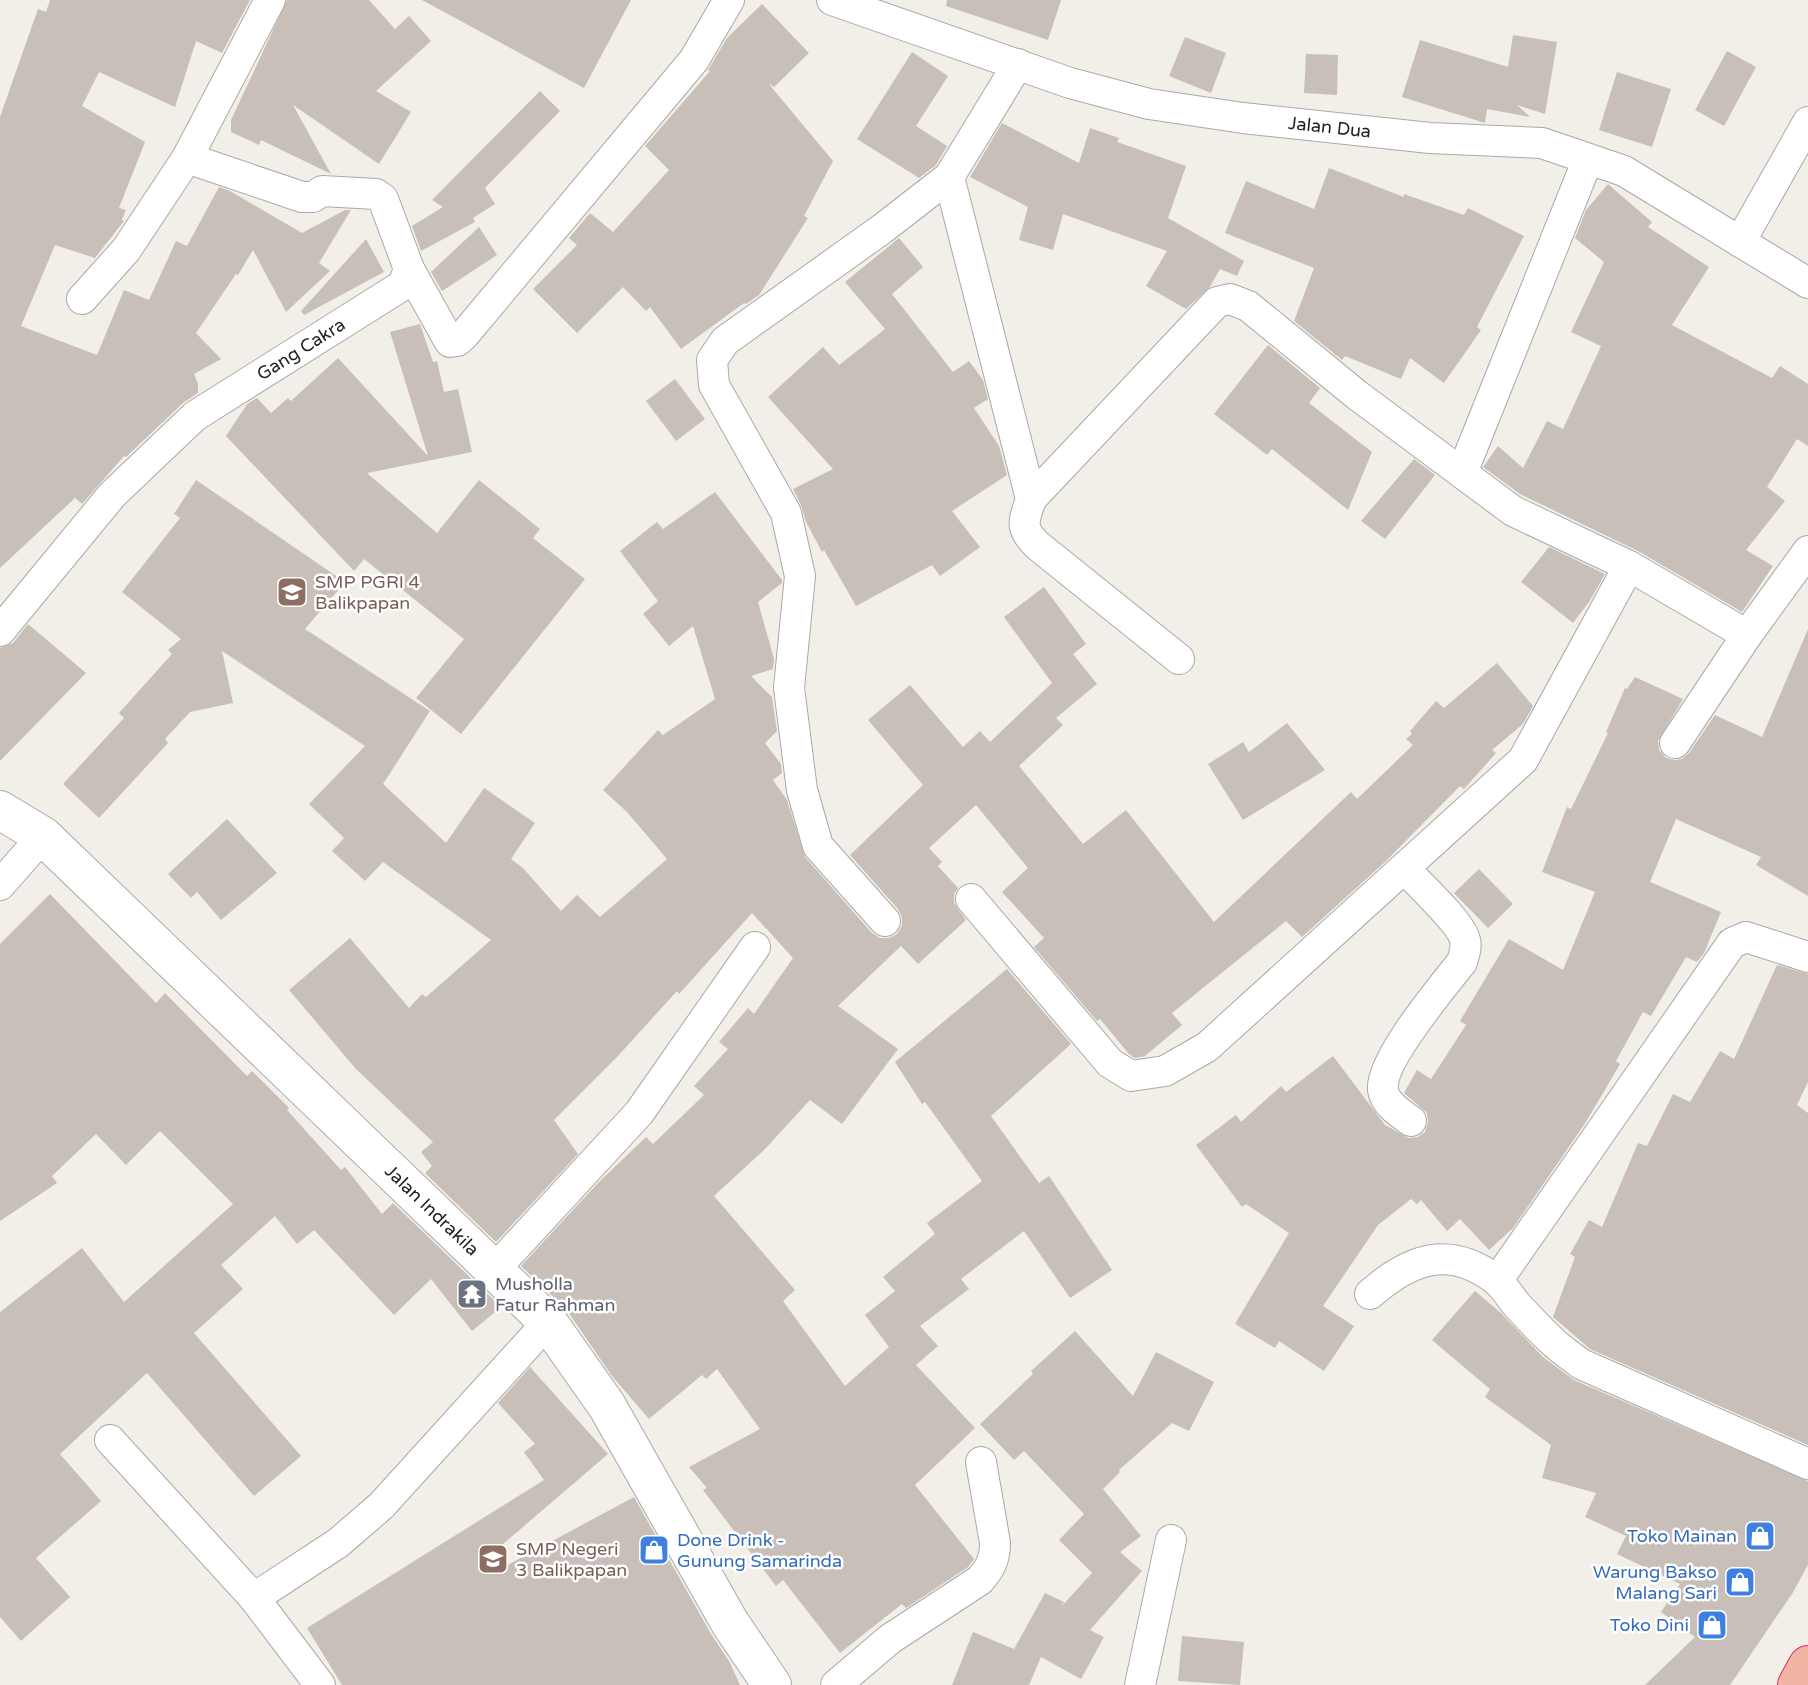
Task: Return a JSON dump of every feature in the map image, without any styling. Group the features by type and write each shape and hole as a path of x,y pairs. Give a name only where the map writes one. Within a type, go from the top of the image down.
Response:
{"highway":[{"path":"1797,1685 1808,1665"}],"street":[{"path":"82,299 126,250 187,158 270,0"},
{"path":"187,158 302,197 313,197 322,191 376,194 383,199 408,269 450,342 457,341 694,60 729,0"},
{"name":"Jalan Dua","path":"832,0 1070,83 1149,104 1243,118 1430,138 1542,143 1624,171 1808,283"},
{"path":"885,921 818,846 802,790 789,688 800,576 786,513 714,385 712,360 725,341 882,229 949,177 1018,64"},
{"path":"1740,242 1808,122"},
{"path":"1462,473 1588,159"},
{"path":"949,177 1031,499"},
{"name":"Gang Cakra","path":"0,631 112,495 195,416 386,297 403,285 408,269"},
{"path":"1179,659 1029,537 1023,522 1031,499 1217,302 1230,299 1248,306 1357,395 1513,511 1629,566 1747,635"},
{"path":"1675,743 1747,635 1808,551"},
{"path":"971,899 1110,1063 1131,1076 1165,1071 1207,1047 1524,760 1629,566"},
{"name":"Jalan Indrakila","path":"0,810 43,836 548,1322 607,1405 723,1612 772,1685"},
{"path":"0,885 43,836"},
{"path":"1405,869 1458,925 1465,938 1466,950 1462,962 1397,1050 1383,1076 1383,1093 1392,1108 1411,1121"},
{"path":"1497,1281 1732,943 1746,937 1808,957"},
{"path":"494,1271 639,1113 755,947"},
{"path":"1370,1294 1392,1275 1418,1262 1455,1260 1472,1265 1497,1281 1552,1342 1581,1364 1808,1464"},
{"path":"254,1598 338,1543 381,1506 548,1322"},
{"path":"110,1440 254,1598 320,1685"},
{"path":"836,1685 890,1639 980,1580 991,1567 995,1557 995,1544 981,1462"},
{"path":"1140,1685 1171,1540"}],"building":[{"path":"50,0 250,0 222,53 196,41 175,107 99,72 82,106 145,142 119,208 126,210 122,220 124,221 95,258 55,245 21,326 97,355 124,290 149,300 176,241 187,246 219,187 302,233 345,210 351,210 319,263 330,271 286,312 253,250 196,333 221,359 194,374 198,393 183,403 124,456 82,504 75,498 0,568 0,117 38,9 46,12"},
{"path":"287,0 369,0 395,29 409,16 431,41 376,91 411,112 379,164 293,105 331,174 261,140 259,145 231,132 231,120"},
{"path":"422,0 631,0 584,88"},
{"path":"947,0 1061,0 1048,40 946,6"},
{"path":"762,4 809,53 774,87 768,83 833,161 804,216 808,218 759,295 681,349 650,307 646,311 623,287 577,333 533,289 577,245 569,238 590,213 613,232 669,170 645,146 710,71 708,70 727,38"},
{"path":"1513,35 1557,42 1545,114 1517,105 1530,117 1487,109 1485,123 1402,97 1420,40 1508,67"},
{"path":"1185,37 1226,53 1211,93 1169,76"},
{"path":"1727,51 1756,67 1724,126 1695,110"},
{"path":"912,52 948,76 916,126 947,146 936,165 919,178 857,139"},
{"path":"1306,54 1338,55 1337,95 1304,93"},
{"path":"1617,72 1671,89 1652,147 1599,130"},
{"path":"540,91 560,111 485,188 495,204 473,218 475,222 421,251 412,226 443,207 432,200"},
{"path":"1002,123 1079,163 1090,128 1119,138 1117,142 1186,166 1168,218 1244,261 1237,276 1220,269 1210,287 1186,309 1146,286 1167,251 1063,214 1053,250 1019,240 1028,207 970,177"},
{"path":"1329,168 1404,197 1404,194 1464,215 1468,208 1524,236 1477,327 1481,330 1444,383 1410,358 1401,379 1345,356 1342,360 1294,321 1314,268 1225,233 1246,181 1314,209"},
{"path":"1608,184 1652,222 1648,227 1709,267 1672,325 1772,378 1780,366 1808,384 1808,446 1797,439 1767,487 1785,501 1746,550 1773,566 1742,612 1638,551 1520,494 1483,467 1498,446 1523,468 1547,421 1563,429 1601,346 1571,332 1604,262 1575,238 1586,210"},
{"path":"479,227 497,255 442,291 431,272"},
{"path":"899,238 923,267 892,294 953,372 969,361 983,380 988,399 974,408 999,446 1007,475 952,511 980,547 940,576 932,565 856,606 824,550 822,552 793,489 833,469 768,397 823,347 839,365 885,329 845,282"},
{"path":"366,239 384,272 304,315 301,311"},
{"path":"420,324 433,362 437,361 444,392 458,389 472,452 367,473 437,533 479,480 540,529 533,538 585,579 461,734 416,698 464,639 364,559 354,571 226,436 247,404 257,398 271,413 288,398 291,401 338,358 428,456 390,332"},
{"path":"1268,345 1320,388 1309,403 1372,452 1348,510 1272,449 1267,455 1214,414"},
{"path":"675,379 705,419 676,441 646,401"},
{"path":"1414,459 1435,475 1385,539 1361,521"},
{"path":"196,480 345,582 305,629 430,711 383,784 446,843 484,788 535,823 511,859 523,868 561,911 577,895 600,917 667,859 627,812 603,790 658,730 663,735 715,699 693,626 669,646 643,614 658,601 620,551 657,522 663,529 715,492 782,580 782,583 758,602 774,659 773,669 751,676 772,697 777,731 765,743 781,764 782,773 773,780 787,800 805,857 872,933 880,938 897,934 902,926 902,917 850,855 923,785 868,720 910,685 963,747 980,731 990,742 1052,683 1004,617 1044,587 1086,644 1073,654 1097,684 1056,718 1063,725 1019,766 1083,844 1126,810 1214,922 1351,792 1357,799 1413,745 1406,739 1412,734 1410,731 1436,701 1444,708 1497,663 1533,706 1523,724 1492,750 1496,753 1464,789 1460,786 1386,861 1302,937 1286,921 1172,1013 1182,1025 1145,1056 1135,1058 1129,1054 1034,947 1044,938 1002,892 1028,868 976,805 929,848 942,862 938,866 958,888 954,894 954,903 966,920 918,964 901,946 838,1006 898,1049 842,1124 810,1100 765,1149 714,1196 795,1290 783,1301 845,1386 889,1347 865,1315 895,1291 883,1277 935,1234 927,1223 982,1181 925,1102 922,1104 895,1062 1007,969 1071,1044 991,1116 1039,1183 1049,1176 1112,1270 1070,1298 1024,1231 961,1279 969,1289 920,1326 938,1346 916,1365 975,1428 915,1485 974,1559 968,1567 906,1608 902,1604 840,1653 783,1580 776,1586 703,1490 707,1488 689,1467 760,1429 717,1369 706,1379 702,1375 649,1419 612,1376 566,1309 521,1266 598,1183 646,1137 653,1144 704,1095 694,1086 728,1049 719,1042 748,1008 754,1014 793,958 752,913 679,994 677,991 617,1057 554,1120 578,1154 496,1242 425,1173 432,1166 421,1152 433,1142 356,1069 289,990 350,938 409,1008 422,994 426,997 491,940 383,862 365,881 332,851 344,838 309,804 365,746 222,651 233,703 190,712 165,739 168,743 99,818 63,784 124,718 119,713 172,654 168,650 181,639 122,592 180,518 174,514"},
{"path":"1549,547 1605,574 1573,623 1521,582"},
{"path":"28,624 86,673 0,761 0,648 13,643"},
{"path":"1808,629 1808,896 1756,865 1761,857 1676,819 1650,882 1721,912 1704,953 1697,962 1686,957 1651,1016 1643,1012 1616,1061 1620,1064 1584,1125 1513,1228 1489,1250 1460,1219 1447,1231 1421,1200 1417,1204 1411,1199 1378,1225 1323,1306 1354,1326 1324,1371 1279,1341 1275,1348 1235,1324 1289,1233 1246,1204 1242,1207 1196,1145 1236,1115 1241,1122 1281,1086 1286,1092 1333,1056 1385,1125 1409,1138 1418,1137 1425,1132 1427,1113 1404,1093 1417,1070 1431,1079 1466,1025 1460,1021 1509,939 1563,970 1595,892 1542,872 1567,807 1571,809 1608,733 1606,732 1625,688 1627,689 1635,677 1683,699 1658,741 1659,750 1666,758 1682,759 1689,753 1715,715 1762,737"},
{"path":"1287,723 1325,770 1243,820 1208,764 1243,742 1249,752"},
{"path":"227,819 277,873 221,920 197,892 191,898 168,874"},
{"path":"1479,869 1513,904 1488,928 1454,893"},
{"path":"50,894 156,1003 165,993 247,1076 252,1071 289,1108 287,1110 341,1170 345,1167 382,1214 393,1203 501,1307 472,1331 431,1279 394,1315 314,1230 297,1244 275,1216 221,1265 243,1289 194,1333 301,1456 254,1496 147,1373 60,1454 101,1501 36,1558 70,1597 21,1641 0,1617 0,1312 82,1248 124,1302 233,1204 160,1131 126,1165 96,1134 52,1176 57,1183 0,1221 0,944"},
{"path":"1777,965 1808,974 1808,1082 1797,1105 1808,1113 1808,1445 1590,1349 1553,1317 1575,1257 1570,1254 1589,1220 1602,1227 1638,1143 1647,1146 1673,1094 1690,1102 1720,1051 1734,1059"},
{"path":"1475,1291 1501,1313 1543,1357 1574,1380 1808,1481 1808,1565 1792,1594 1730,1685 1645,1685 1695,1637 1661,1612 1680,1584 1617,1554 1626,1536 1585,1517 1596,1493 1542,1478 1551,1445 1485,1397 1490,1389 1432,1340"},
{"path":"1075,1331 1133,1396 1156,1352 1214,1382 1189,1431 1172,1423 1119,1470 1103,1489 1141,1536 1120,1552 1142,1571 1090,1630 1104,1637 1081,1679 1041,1657 1029,1685 952,1685 973,1632 1014,1649 1045,1593 1064,1602 1061,1607 1092,1573 1059,1540 1084,1514 1024,1451 1014,1460 980,1424 1033,1374 1031,1371"},
{"name":"SMP Negeri 3 Balikpapan","path":"530,1367 608,1454 482,1562 491,1574 634,1497 729,1661 740,1685 342,1685 307,1628 544,1480 524,1452 535,1444 498,1403"},
{"path":"1182,1636 1244,1642 1240,1685 1178,1681"}],"place":[{"name":"SMP PGRI 4 Balikpapan","path":"292,592"},
{"name":"Musholla Fatur Rahman","path":"472,1294"},
{"name":"Toko Mainan","path":"1760,1536"},
{"name":"Done Drink - Gunung Samarinda","path":"654,1550"},
{"name":"SMP Negeri 3 Balikpapan","path":"493,1559"},
{"name":"Warung Bakso Malang Sari","path":"1740,1582"},
{"name":"Toko Dini","path":"1712,1625"}]}
